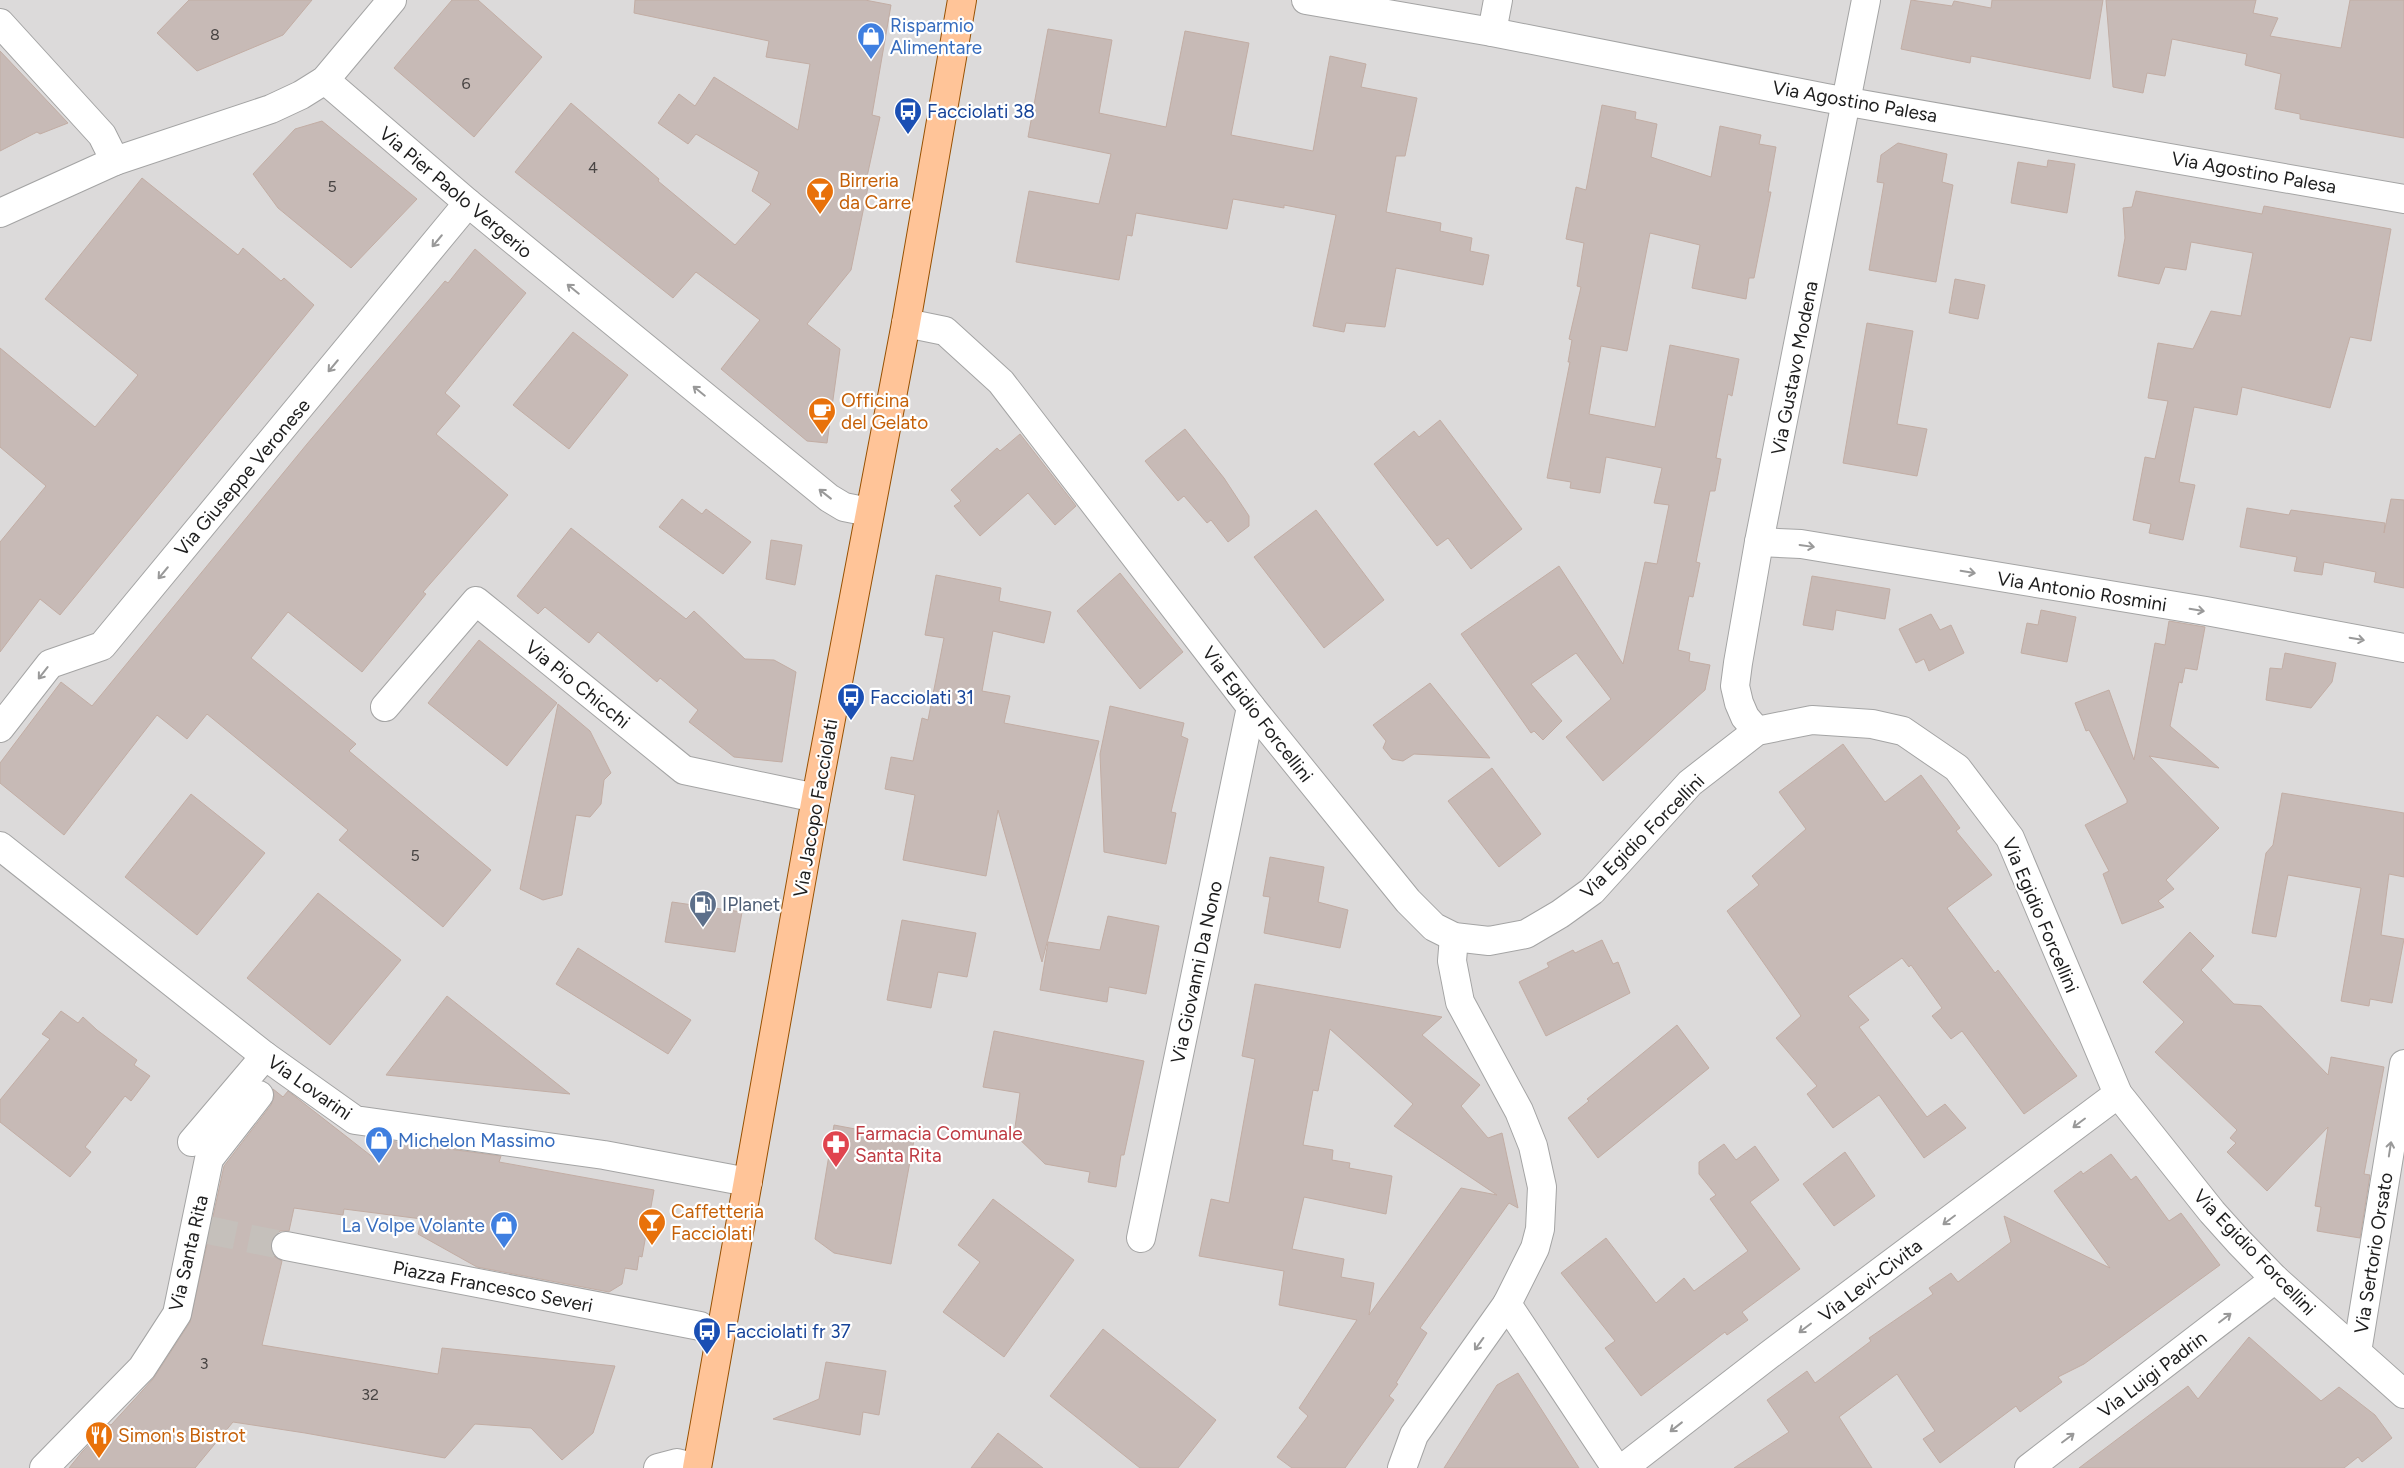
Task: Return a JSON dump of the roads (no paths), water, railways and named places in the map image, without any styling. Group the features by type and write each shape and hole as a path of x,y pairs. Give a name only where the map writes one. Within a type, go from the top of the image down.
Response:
{"main road":[{"name":"Via Jacopo Facciolati","path":"697,1468 816,798 906,323 959,0"}],"street":[{"path":"0,213 115,161 271,110 301,95 325,80 392,0"},
{"name":"Via Agostino Palesa","path":"1306,0 1492,32 1847,101 2404,199"},
{"path":"1492,32 1498,0"},
{"name":"Via Gustavo Modena","path":"1757,731 1745,717 1735,686 1759,542 1866,0"},
{"path":"0,23 102,135 115,161"},
{"name":"Via Pier Paolo Vergerio","path":"325,80 468,203 830,498 844,507 869,512"},
{"name":"Via Giuseppe Veronese","path":"0,728 50,664 102,646 468,203"},
{"name":"Via Egidio Forcellini","path":"906,323 946,331 1001,382 1251,707 1408,901 1434,927 1454,938 1489,941 1526,934 1560,914 1592,891 1690,783 1757,731 1812,720 1872,724 1903,731 1957,768 2010,838 2118,1094 2212,1212 2275,1279 2404,1394"},
{"name":"Via Antonio Rosmini","path":"1759,542 1801,544 2206,611 2404,648"},
{"name":"Via Pio Chicchi","path":"385,707 476,601 684,770 816,798"},
{"name":"Via Giovanni Da Nono","path":"1141,1238 1251,707"},
{"name":"Via Lovarini","path":"0,846 269,1078 355,1120 604,1155 748,1182"},
{"path":"1402,1468 1414,1435 1507,1304 1535,1248 1540,1229 1542,1187 1532,1146 1518,1111 1460,1002 1452,961 1454,938"},
{"name":"Via Sertorio Orsato","path":"2357,1352 2404,1064"},
{"path":"192,1142 269,1078"},
{"name":"Via Santa Rita","path":"44,1468 142,1368 177,1314 201,1229 209,1159 269,1078"},
{"name":"Via Levi-Civita","path":"1623,1468 1769,1355 2118,1094"},
{"name":"Piazza Francesco Severi","path":"286,1246 700,1326"},
{"name":"Via Luigi Padrin","path":"2029,1468 2275,1279"},
{"path":"1507,1304 1616,1468"},
{"path":"658,1468 677,1463 697,1468"}],"tunnel":[{"path":"208,1230 286,1246"}],"place":[{"name":"Risparmio Alimentare","path":"871,60"},
{"name":"Facciolati 38","path":"908,135"},
{"name":"Birreria da Carre","path":"820,215"},
{"name":"Officina del Gelato","path":"822,435"},
{"name":"Facciolati 31","path":"851,721"},
{"name":"IPlanet","path":"703,928"},
{"name":"Michelon Massimo","path":"379,1164"},
{"name":"Farmacia Comunale Santa Rita","path":"836,1168"},
{"name":"Caffetteria Facciolati","path":"652,1246"},
{"name":"La Volpe Volante","path":"504,1249"},
{"name":"Facciolati fr 37","path":"707,1355"},
{"name":"Simon's Bistrot","path":"99,1459"}]}
